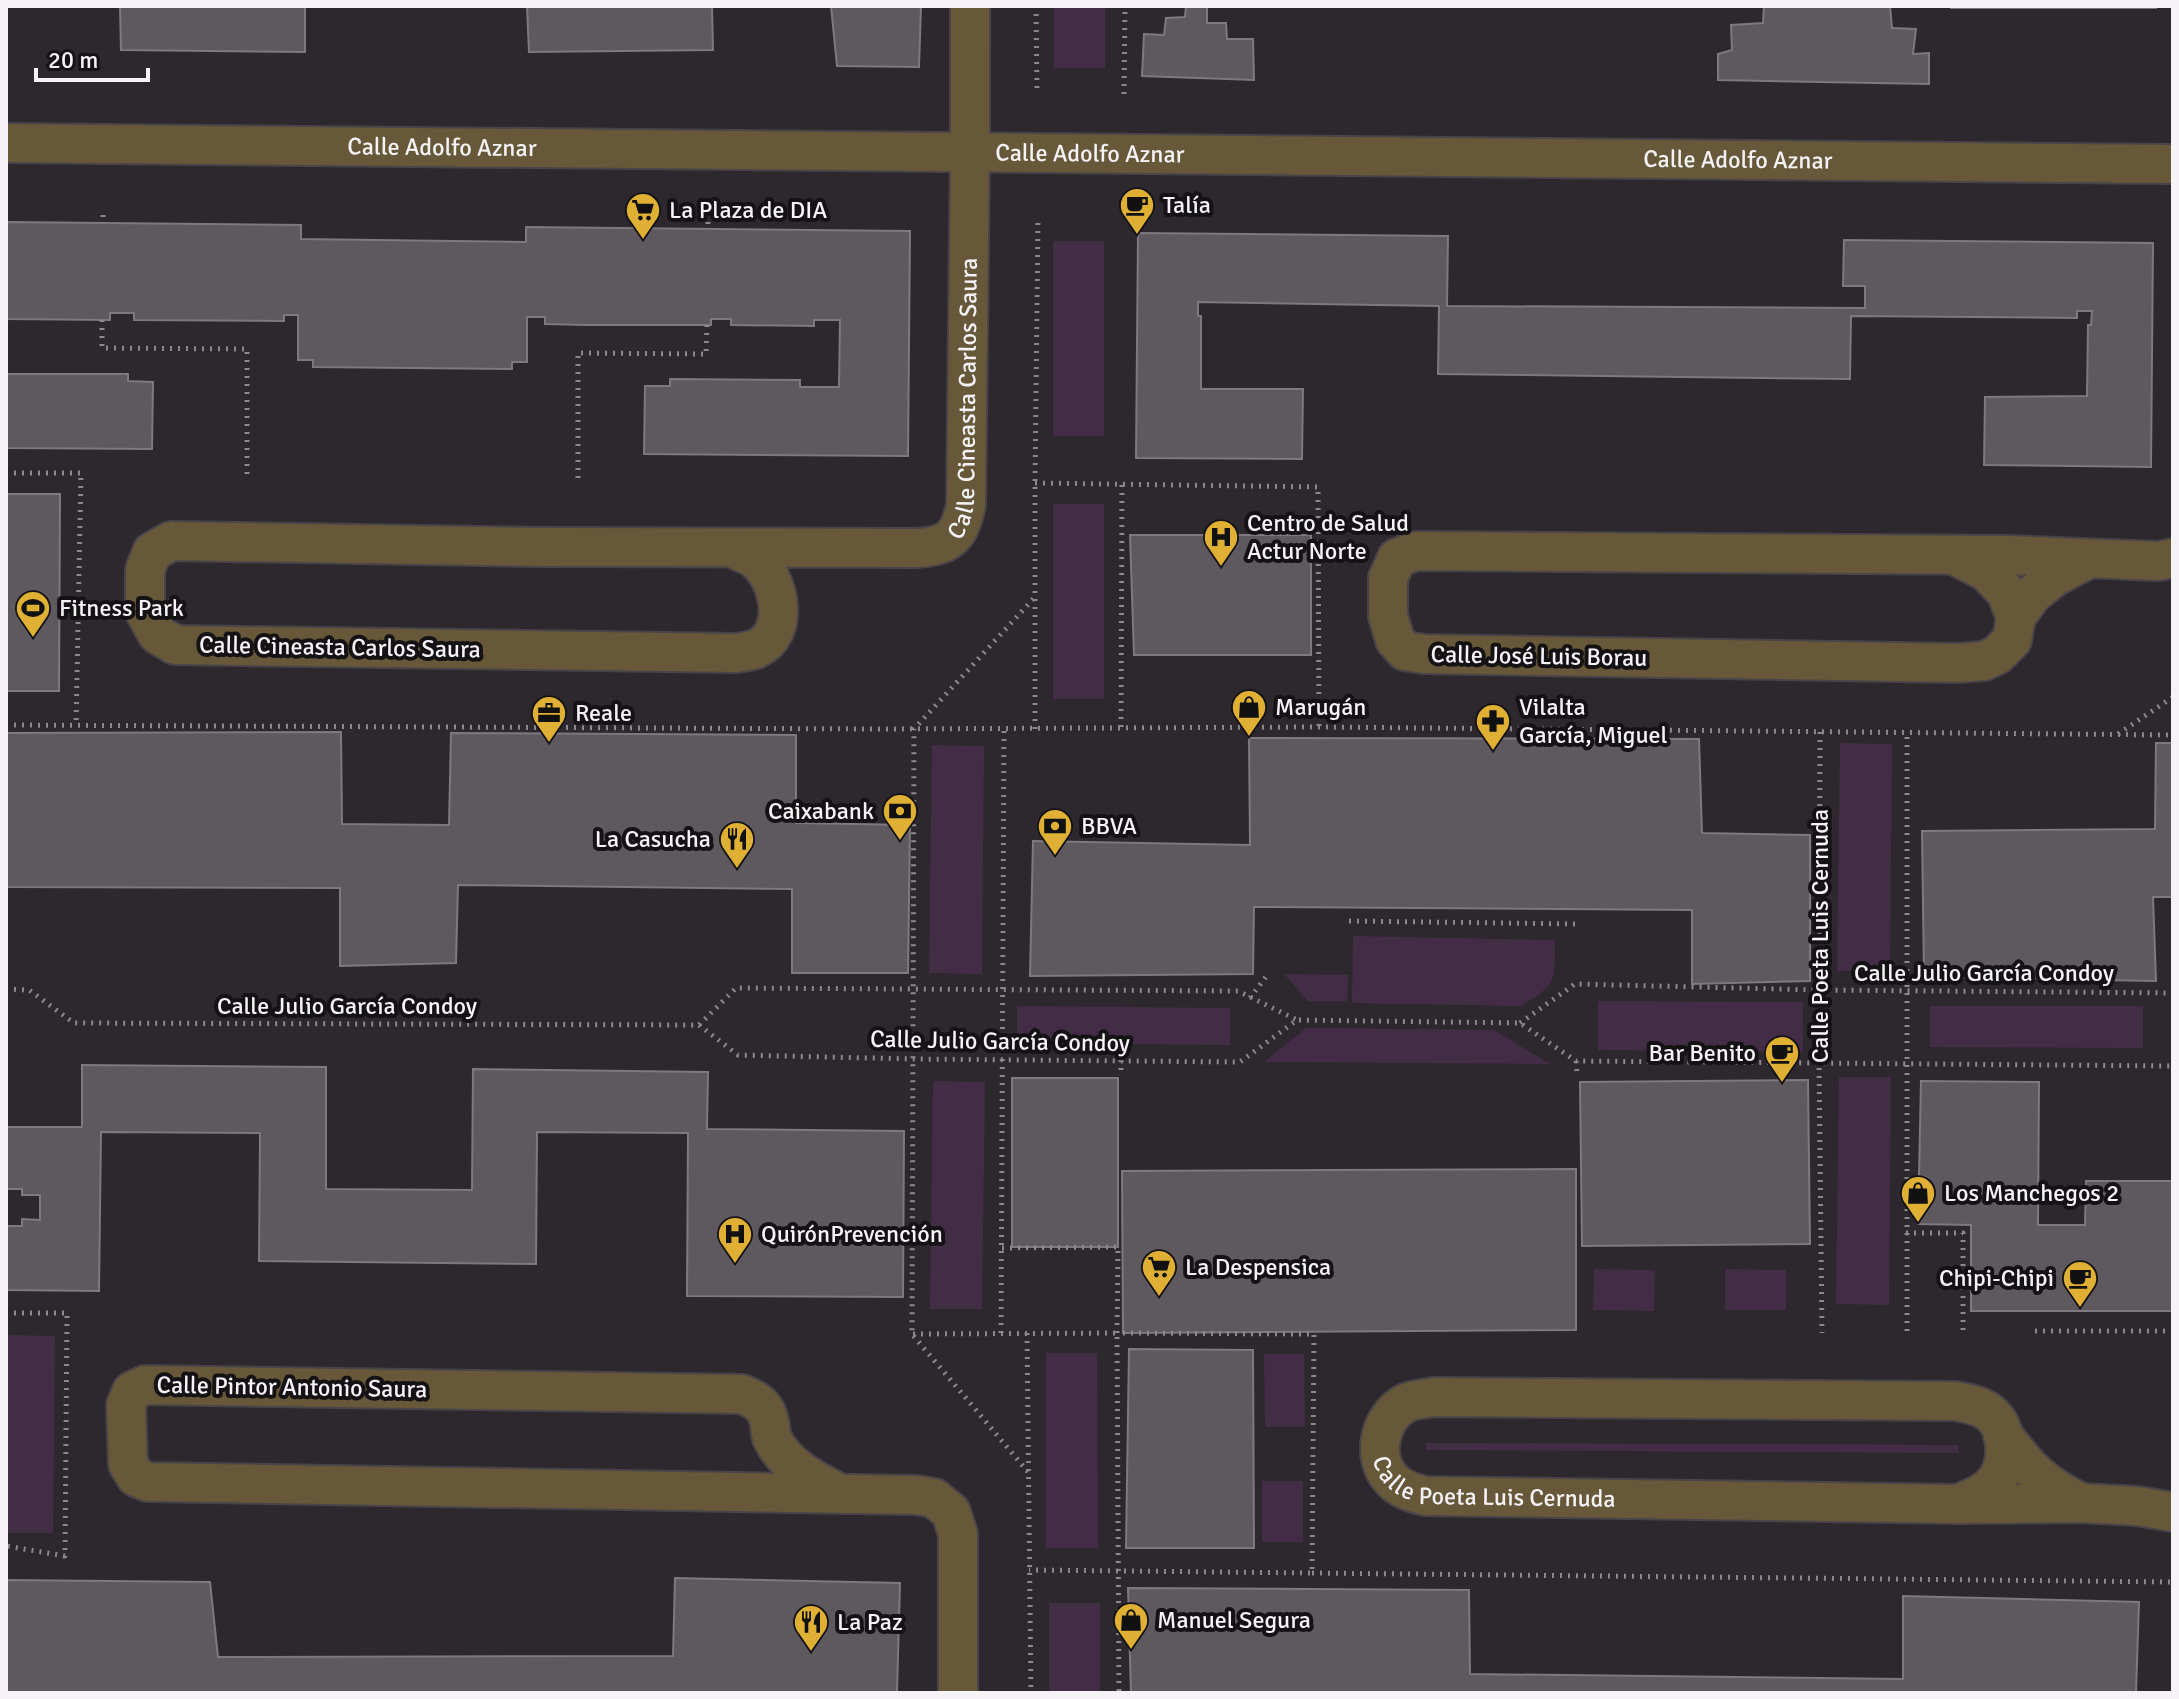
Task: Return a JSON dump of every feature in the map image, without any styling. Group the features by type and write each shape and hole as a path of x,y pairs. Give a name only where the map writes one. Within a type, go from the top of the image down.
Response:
{"street":[{"name":"Calle Cineasta Carlos Saura","path":"849,548 825,555 808,565 779,601 771,636 756,649 737,653 175,645 157,634 145,612 145,570 152,552 171,541 849,548 935,547 950,540 959,529 966,505 970,6"},
{"name":"Calle Adolfo Aznar","path":"6,143 2173,164"},
{"path":"733,548 756,559 770,579 779,601"},
{"name":"Calle José Luis Borau","path":"2088,559 2054,577 2032,595 2016,617 2012,640 1997,655 1984,661 1424,654 1405,651 1395,640 1388,616 1388,578 1397,558 1416,551 1954,555 2159,561 2173,558"},
{"name":"Calle José Luis Borau","path":"1954,555 1987,572 2006,592 2016,617"},
{"name":"Calle Pintor Antonio Saura","path":"841,1494 811,1479 788,1460 772,1437 768,1413 759,1401 742,1394 145,1385 132,1391 126,1405 128,1464 136,1477 148,1482 841,1494 916,1495 934,1498 951,1512 958,1534 958,1693"},
{"name":"Calle Poeta Luis Cernuda","path":"1958,1504 1993,1485 2003,1465 2003,1435 1998,1420 1987,1410 1955,1401 1434,1397 1405,1403 1387,1418 1379,1442 1383,1465 1391,1480 1405,1490 1425,1496 1958,1504 2081,1503 2137,1506 2173,1512"},
{"name":"Calle Poeta Luis Cernuda","path":"2003,1435 2041,1480 2081,1503"},
{"path":"728,1492 746,1481 761,1464 772,1437"}],"path":[{"path":"1036,6 1037,93"},
{"path":"1124,94 1125,6"},
{"path":"103,215 103,223"},
{"path":"1035,729 1038,219"},
{"path":"102,320 102,348 247,349 247,475"},
{"path":"578,478 578,353 706,354 707,325"},
{"path":"6,473 81,473 76,726"},
{"path":"1035,483 1318,487 1319,727"},
{"path":"1121,727 1122,484"},
{"path":"1028,1472 912,1334 914,729 1035,597"},
{"path":"2117,734 2173,697"},
{"path":"6,725 914,729 1319,727 2173,735"},
{"path":"1001,1333 1004,729"},
{"name":"Calle Poeta Luis Cernuda","path":"1820,732 1822,1333"},
{"path":"1907,732 1907,1331"},
{"path":"1349,921 1576,924"},
{"path":"1250,998 1268,974"},
{"name":"Calle Julio García Condoy","path":"699,1025 736,988 1238,991 1297,1020 1520,1023 1575,984 2173,993"},
{"name":"Calle Julio García Condoy","path":"6,989 29,990 74,1023 699,1025 738,1055 1240,1062 1297,1020"},
{"path":"1520,1023 1576,1061 2173,1066"},
{"path":"1121,1060 1121,1070"},
{"path":"1576,1061 1577,1073"},
{"path":"1906,1233 1963,1233 1963,1331"},
{"path":"1002,1248 1118,1247 1119,1693"},
{"path":"6,1313 67,1313 65,1556 6,1546"},
{"path":"2035,1331 2173,1331"},
{"path":"1027,1333 1031,1693"},
{"path":"912,1334 1314,1334 1312,1573"},
{"path":"1029,1570 2173,1582"}],"shaded area":[{"path":"1054,6 1105,6 1105,68 1054,68"},
{"path":"1053,241 1104,241 1104,436 1053,436"},
{"path":"1053,504 1104,504 1104,699 1053,699"},
{"path":"1840,743 1892,744 1890,971 1837,971"},
{"path":"932,745 984,746 982,974 929,973"},
{"path":"1353,936 1555,940 1554,973 1542,993 1520,1006 1352,1003"},
{"path":"1284,974 1348,975 1347,1001 1308,1001"},
{"path":"1598,1001 1803,1002 1803,1052 1598,1050"},
{"path":"1017,1006 1230,1008 1230,1045 1017,1043"},
{"path":"1930,1006 2143,1006 2143,1048 1930,1047"},
{"path":"1306,1028 1494,1030 1550,1064 1264,1062"},
{"path":"1839,1077 1891,1077 1889,1305 1836,1304"},
{"path":"933,1081 985,1082 982,1309 930,1309"},
{"path":"1594,1269 1655,1270 1654,1311 1593,1310"},
{"path":"1725,1269 1786,1270 1786,1310 1725,1310"},
{"path":"6,1335 55,1336 53,1533 6,1533"},
{"path":"1046,1353 1097,1353 1098,1548 1046,1548"},
{"path":"1264,1354 1304,1354 1305,1427 1265,1427"},
{"path":"1426,1443 1959,1445 1959,1453 1426,1450"},
{"path":"1262,1481 1303,1481 1303,1542 1262,1542"},
{"path":"1049,1603 1100,1603 1100,1693 1049,1693"}],"building":[{"path":"120,6 305,6 305,52 121,50"},
{"path":"527,6 712,6 713,50 529,52"},
{"path":"831,6 921,6 919,67 837,66"},
{"path":"1186,6 1207,6 1207,23 1226,23 1227,39 1253,39 1254,80 1142,76 1144,34 1164,35 1166,18 1185,17"},
{"path":"1764,6 1890,6 1892,28 1916,29 1913,54 1929,53 1929,84 1718,80 1718,54 1732,50 1731,25 1763,23"},
{"path":"2156,6 2156,8 1951,8"},
{"path":"6,222 301,225 301,239 526,242 526,227 910,231 908,456 644,454 645,386 670,386 670,379 800,380 800,387 839,387 840,320 814,320 814,326 731,325 731,319 711,319 711,325 586,325 545,324 545,317 527,317 527,362 512,362 512,369 313,367 313,360 298,360 298,315 284,315 284,321 134,320 134,313 110,313 110,320 6,319"},
{"path":"1138,233 1448,236 1447,306 1865,308 1865,286 1843,286 1844,240 2153,243 2151,467 1984,465 1985,397 2087,396 2088,325 2091,325 2092,311 2077,311 2077,318 1851,316 1850,379 1438,374 1439,306 1198,302 1198,316 1201,316 1201,389 1303,389 1302,459 1136,458"},
{"path":"6,374 128,374 128,381 153,382 152,449 6,448"},
{"name":"Fitness Park","path":"6,494 60,494 59,691 6,691"},
{"name":"Centro de Salud Actur Norte","path":"1130,535 1311,535 1311,655 1134,655"},
{"path":"341,732 342,824 449,825 451,733 796,735 796,823 910,825 908,973 792,973 792,889 458,885 456,963 340,966 340,888 6,887 6,733"},
{"path":"1249,738 1699,739 1702,833 1810,835 1810,981 1692,984 1692,910 1254,907 1253,974 1030,976 1033,841 1250,845"},
{"path":"2156,743 2173,743 2173,897 2153,897 2156,981 1924,977 1922,831 2155,829"},
{"path":"82,1065 326,1067 326,1189 472,1190 473,1069 708,1072 707,1129 904,1131 903,1297 687,1296 688,1133 537,1132 536,1264 259,1261 260,1133 101,1132 99,1291 6,1290 6,1226 22,1226 22,1219 40,1220 40,1195 22,1195 22,1189 6,1189 6,1127 82,1127"},
{"path":"1012,1078 1118,1078 1118,1247 1012,1247"},
{"path":"1808,1080 1810,1244 1582,1246 1580,1082"},
{"path":"1921,1081 2039,1082 2038,1225 2085,1225 2086,1181 2173,1181 2173,1311 1971,1311 1971,1225 1918,1224"},
{"path":"1576,1169 1576,1330 1123,1333 1122,1171"},
{"path":"1129,1349 1253,1350 1254,1548 1126,1548"},
{"path":"675,1578 900,1583 897,1693 6,1693 6,1580 210,1582 218,1657 673,1656"},
{"path":"1128,1588 1469,1590 1470,1674 1903,1679 1903,1596 2139,1602 2136,1693 1131,1693"}],"place":[{"name":"Talía","path":"1137,236"},
{"name":"La Plaza de DIA","path":"643,241"},
{"name":"Centro de Salud Actur Norte","path":"1221,568"},
{"name":"Fitness Park","path":"33,639"},
{"name":"Marugán","path":"1249,738"},
{"name":"Reale","path":"549,744"},
{"name":"Vilalta García, Miguel","path":"1493,752"},
{"name":"Caixabank","path":"900,842"},
{"name":"BBVA","path":"1055,857"},
{"name":"La Casucha","path":"737,870"},
{"name":"Bar Benito","path":"1782,1084"},
{"name":"Los Manchegos 2","path":"1918,1224"},
{"name":"QuirónPrevención","path":"735,1265"},
{"name":"La Despensica","path":"1159,1298"},
{"name":"Chipi-Chipi","path":"2080,1309"},
{"name":"Manuel Segura","path":"1131,1651"},
{"name":"La Paz","path":"811,1653"}]}
